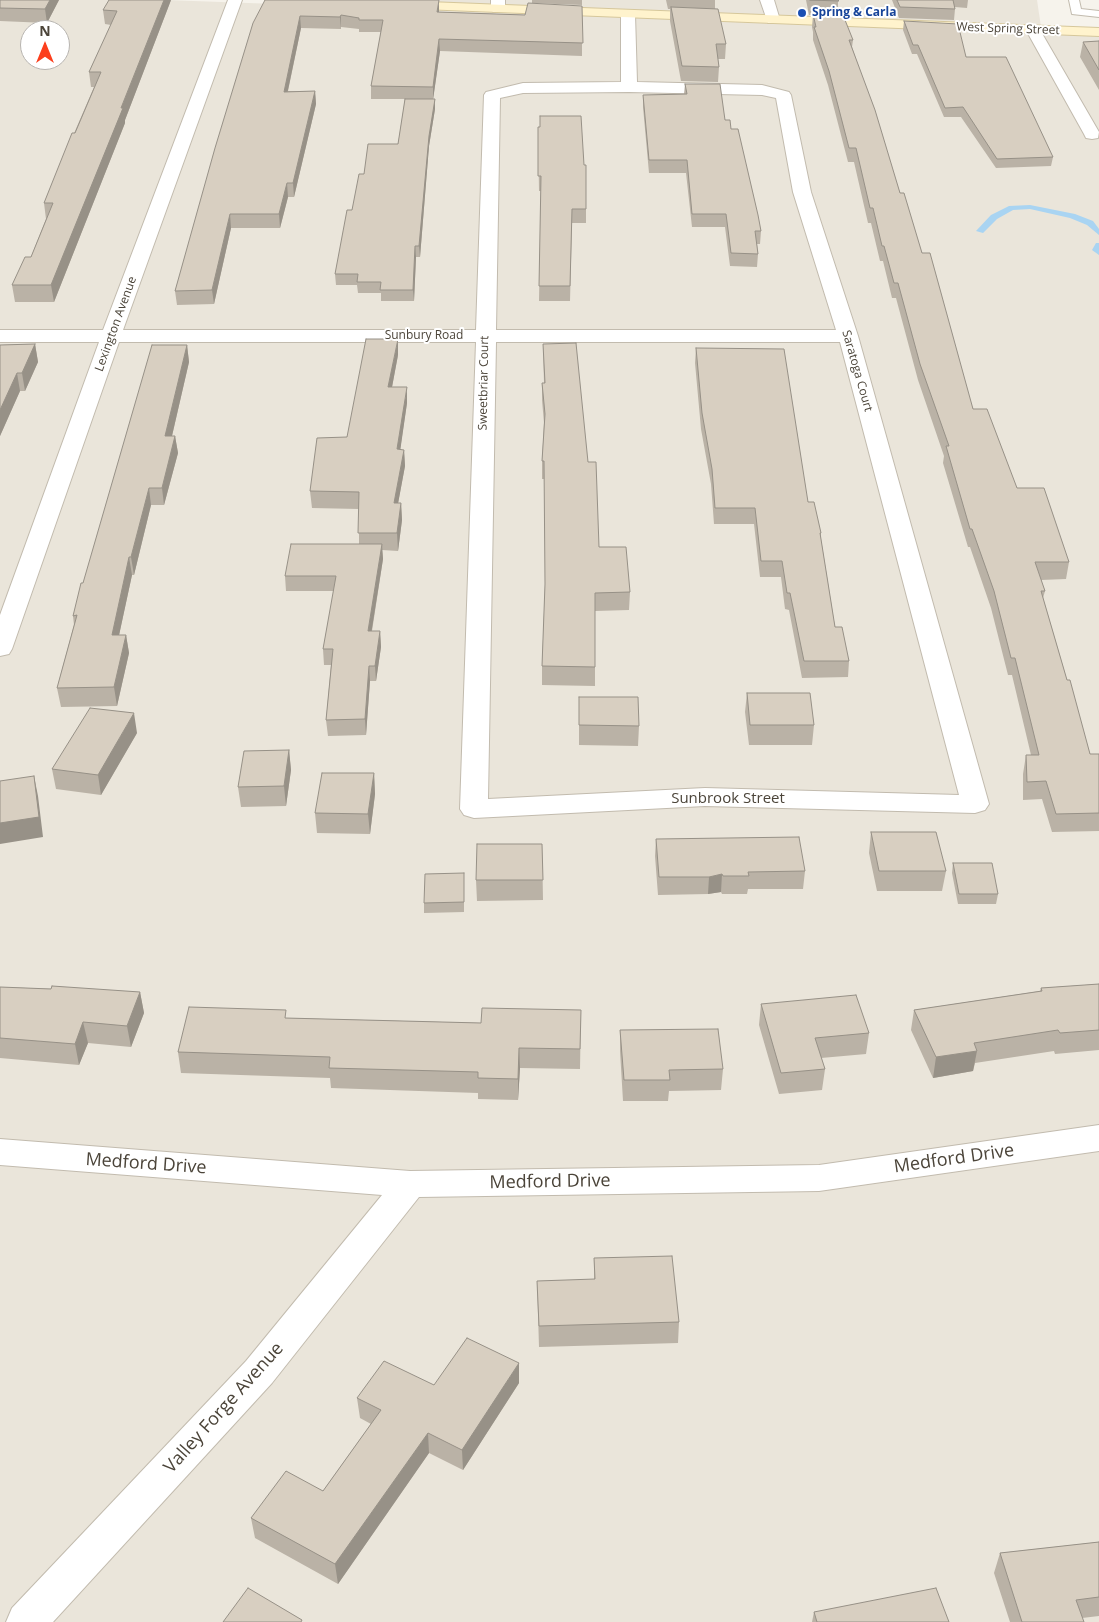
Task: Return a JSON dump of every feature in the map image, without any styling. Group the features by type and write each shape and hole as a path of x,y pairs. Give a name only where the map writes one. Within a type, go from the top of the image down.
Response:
{"main road":[{"name":"West Spring Street","path":"383,4 498,4 628,14 1099,32"}],"street":[{"name":"Lexington Avenue","path":"0,649 235,0"},
{"path":"768,0 773,20"},
{"path":"628,14 629,87"},
{"path":"1033,30 1092,134"},
{"name":"Sweetbriar Court","path":"474,809 492,95 522,88 629,87"},
{"name":"Saratoga Court","path":"629,87 762,90 783,95 802,192 848,336 972,796"},
{"name":"Sunbury Road","path":"0,336 848,336"},
{"name":"Sunbrook Street","path":"474,809 705,797 975,804 972,796"},
{"name":"Medford Drive","path":"0,1152 410,1184 819,1178 1099,1138"},
{"name":"Valley Forge Avenue","path":"26,1622 259,1372 410,1184"}],"lane":[{"path":"1074,0 1076,12 1099,14"}],"shaded area":[{"path":"0,0 166,0 1099,34 1099,1622 0,1622"},
{"path":"362,0 1037,0 1041,27"}],"building":[{"path":"0,0 50,0 45,9 0,8"},
{"path":"109,0 164,0 121,108 123,108 51,285 12,285 25,257 31,257 53,203 44,203 72,133 75,133 101,72 89,72 117,11 103,10"},
{"path":"265,0 439,0 437,12 525,15 528,3 582,6 583,43 439,39 433,87 371,86 383,20 359,20 359,18 341,15 340,17 300,16 284,92 315,91 293,183 287,183 279,214 230,214 212,290 175,291 215,148 253,23"},
{"path":"897,0 953,0 955,9 900,7"},
{"path":"671,7 718,9 726,44 716,44 719,67 682,66"},
{"path":"813,14 843,15 853,40 849,40 875,110 900,193 904,193 922,253 930,253 973,409 987,409 1017,488 1044,488 1069,562 1035,562 1045,591 1041,591 1067,680 1070,680 1090,754 1099,754 1099,813 1056,814 1046,781 1027,782 1026,755 1039,755 1015,658 1011,658 994,591 972,529 970,529 946,446 949,446 920,364 898,283 894,283 884,246 882,246 873,208 870,208 856,148 849,148 829,71 814,27 816,27"},
{"path":"904,21 958,24 966,57 1006,57 1053,157 997,159 963,107 945,108 918,45 913,45"},
{"path":"1099,41 1099,70 1083,42"},
{"path":"685,84 720,84 725,120 730,120 731,129 738,129 758,215 761,231 755,231 758,254 731,253 726,214 692,214 687,160 649,160 643,95 687,94"},
{"path":"405,99 435,99 429,136 419,246 415,246 413,290 380,290 381,282 357,282 358,274 335,274 347,210 352,210 359,174 364,174 368,144 398,144"},
{"path":"540,116 581,116 584,165 586,165 586,209 572,209 570,286 539,286 541,176 538,176 538,127 540,127"},
{"path":"366,339 398,339 388,387 407,387 397,449 404,450 394,503 401,503 397,533 358,533 359,492 310,491 317,438 347,437"},
{"path":"576,343 588,462 596,462 599,547 626,547 630,592 595,593 595,667 542,666 545,584 544,461 542,461 545,414 542,383 545,383 543,344"},
{"path":"35,344 22,373 17,373 0,410 0,345"},
{"path":"152,345 187,345 165,436 175,436 162,488 149,488 131,557 129,557 112,635 126,635 114,687 57,688 77,615 73,616 81,583 83,583"},
{"path":"696,348 784,349 808,502 814,502 821,533 835,627 842,627 849,661 804,661 790,593 787,593 782,561 761,561 755,508 715,508 712,469 702,413"},
{"path":"291,544 382,544 368,631 380,631 375,666 369,666 365,719 326,720 333,649 323,649 336,576 285,576"},
{"path":"747,693 810,693 814,725 750,725"},
{"path":"579,697 638,697 639,726 579,725"},
{"path":"90,708 134,713 98,775 52,769"},
{"path":"289,750 284,786 238,787 244,751"},
{"path":"322,773 374,773 368,814 315,813"},
{"path":"34,776 39,817 0,823 0,781"},
{"path":"871,832 936,832 946,871 879,871"},
{"path":"799,837 805,871 748,872 749,876 723,876 722,874 709,877 659,877 656,839"},
{"path":"477,844 542,844 543,880 476,880"},
{"path":"953,863 992,863 998,894 959,894"},
{"path":"464,873 464,902 424,903 425,874"},
{"path":"1099,984 1099,1030 1060,1033 1058,1030 974,1043 977,1051 936,1057 914,1010 1042,991 1041,988"},
{"path":"52,986 140,992 127,1026 83,1022 75,1044 0,1038 0,987 51,989"},
{"path":"856,995 869,1033 815,1038 825,1069 781,1073 761,1004"},
{"path":"189,1007 286,1010 285,1018 481,1023 482,1008 581,1010 580,1049 519,1048 518,1079 478,1078 478,1072 329,1068 330,1057 178,1052"},
{"path":"718,1029 723,1069 669,1070 670,1080 624,1080 620,1030"},
{"path":"672,1256 679,1322 539,1326 537,1281 595,1279 594,1258"},
{"path":"467,1338 519,1363 462,1450 428,1433 335,1564 251,1518 286,1471 323,1491 381,1410 357,1398 384,1361 434,1385"},
{"path":"1099,1542 1099,1597 1076,1600 1084,1622 1022,1622 1000,1553"},
{"path":"248,1588 302,1620 301,1622 223,1622"},
{"path":"936,1588 949,1622 817,1622 814,1612"}],"waterway":[{"path":"980,231 994,217 1012,208 1030,207 1072,216 1090,223 1099,233"},
{"path":"1099,245 1096,250 1099,253"}],"place":[{"name":"Spring & Carla","path":"802,13"}]}
